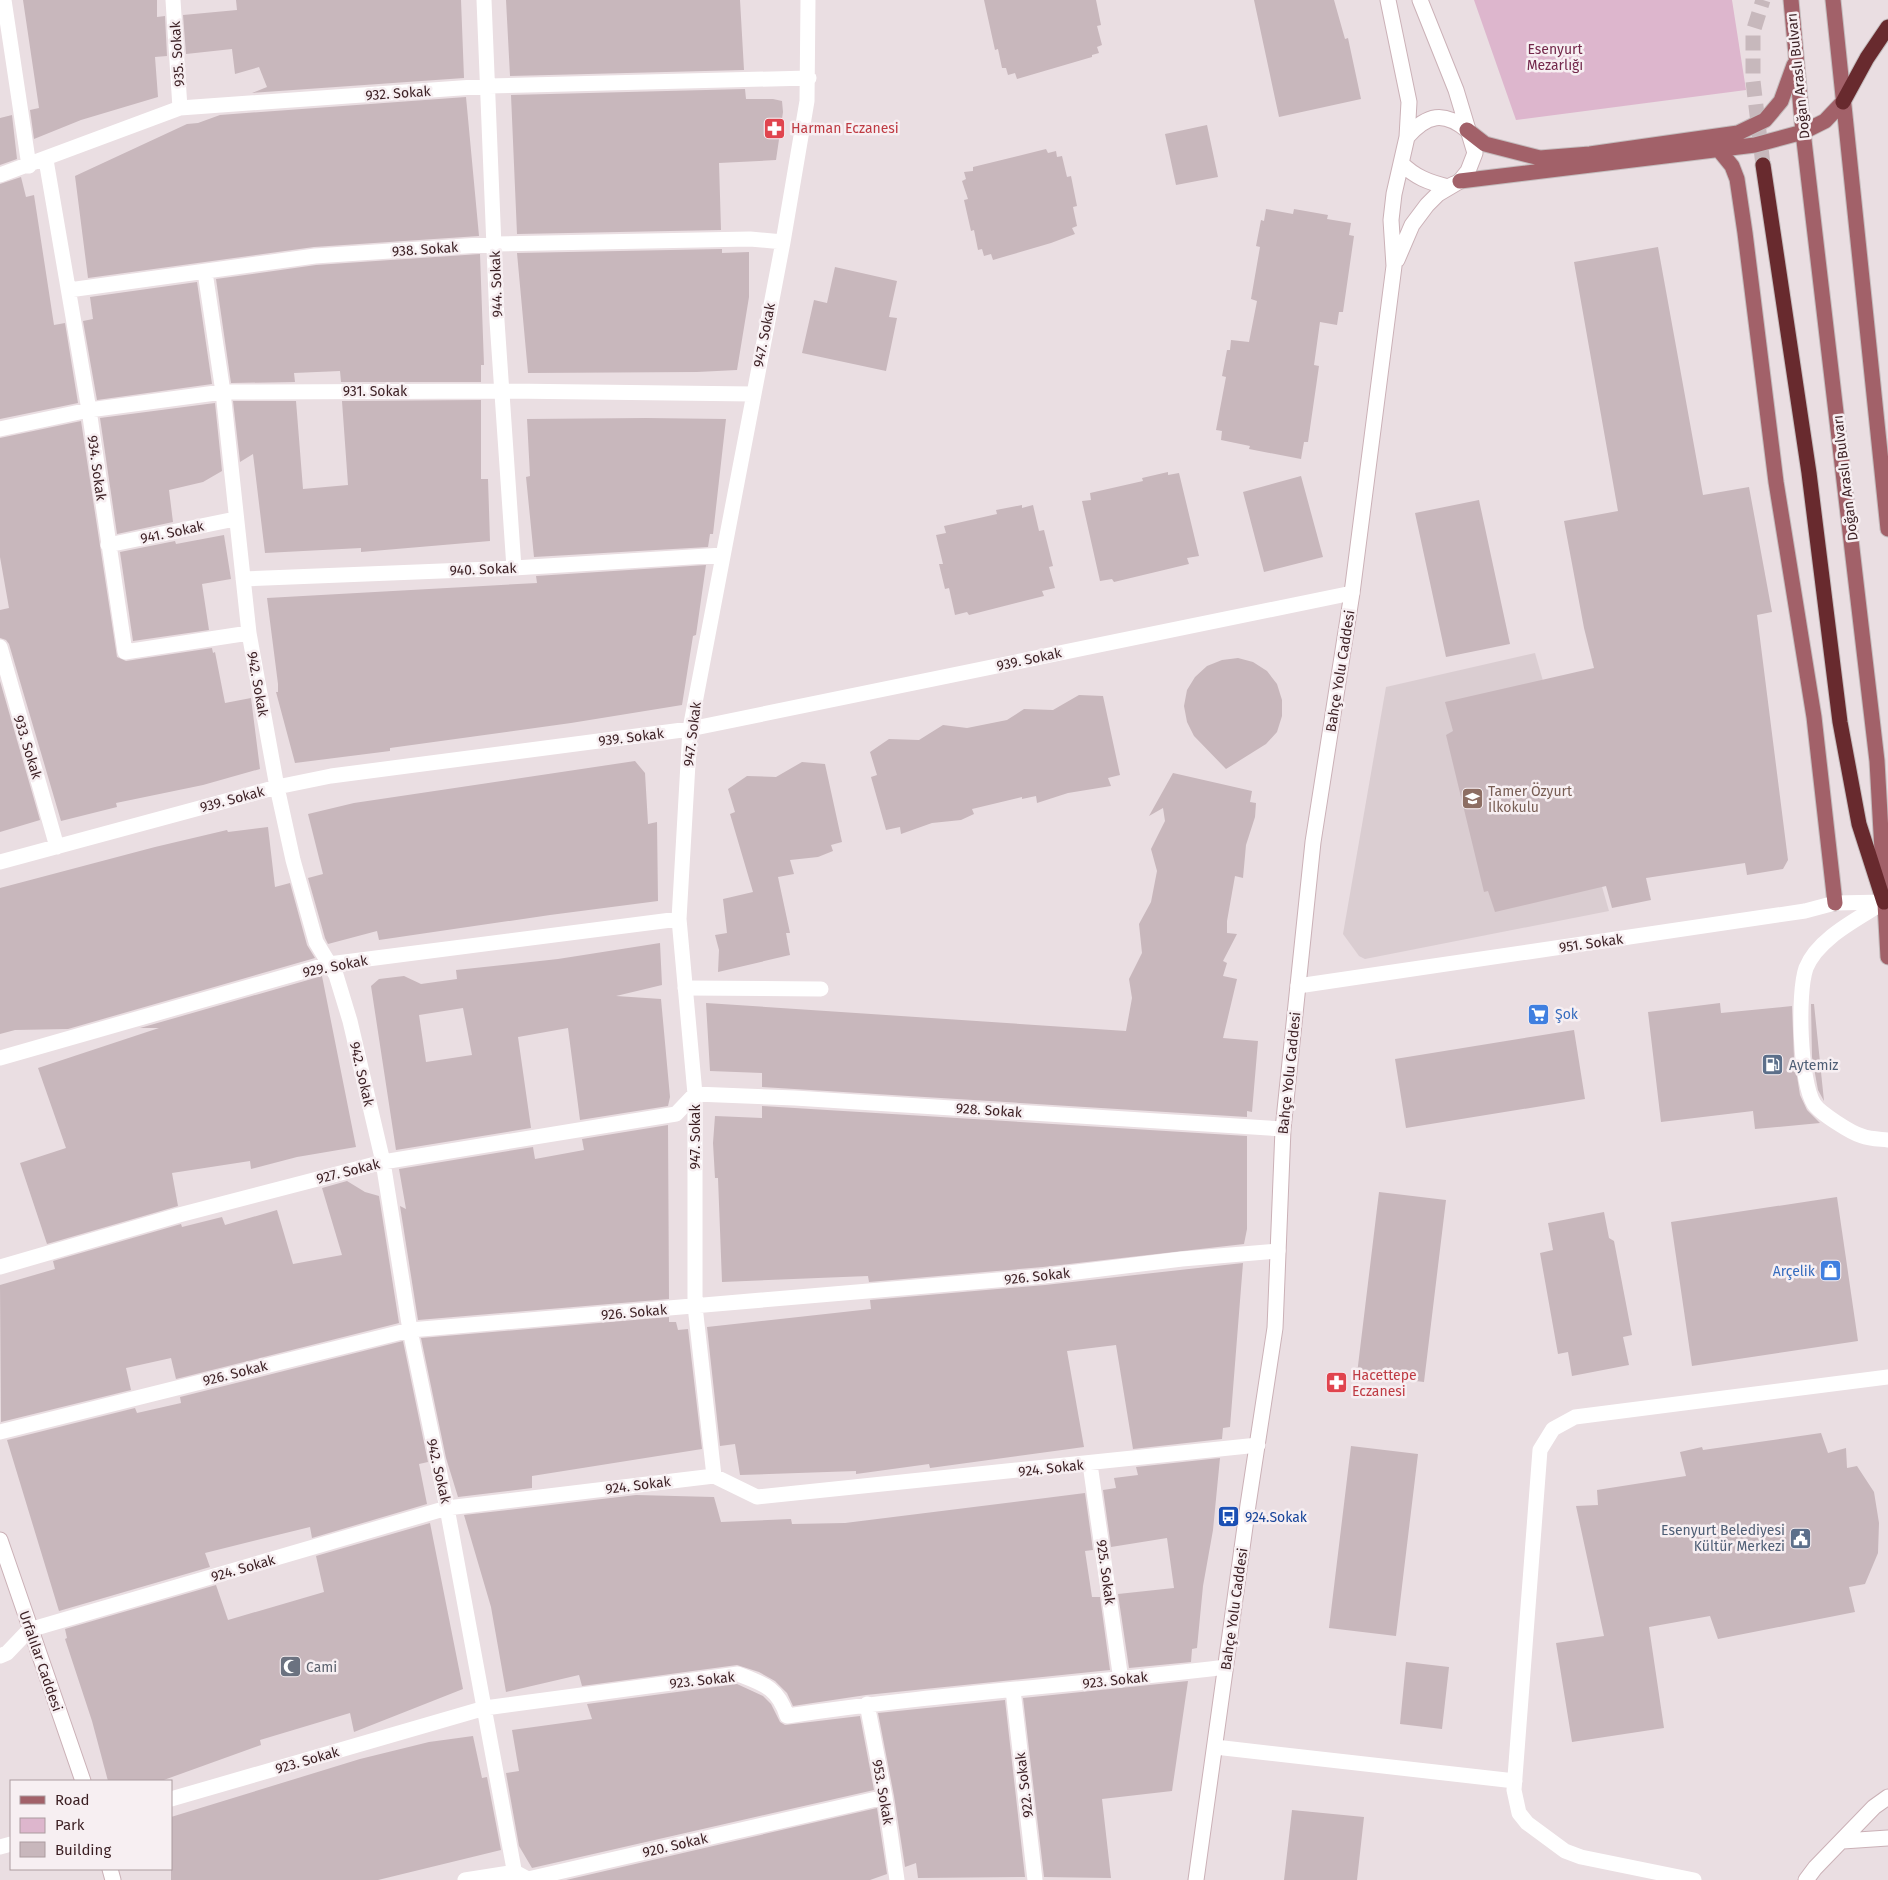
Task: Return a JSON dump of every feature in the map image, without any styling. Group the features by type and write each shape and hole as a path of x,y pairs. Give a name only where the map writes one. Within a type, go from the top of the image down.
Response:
{"highway":[{"path":"1843,102 1867,58 1888,27"},
{"path":"1763,165 1809,473 1840,722 1859,824 1884,902"}],"main road":[{"name":"Doğan Araslı Bulvarı","path":"1791,0 1803,132 1878,761 1888,957"},
{"path":"1833,0 1888,529"},
{"path":"1467,130 1485,144 1540,158 1590,154 1738,133 1765,120 1781,101 1790,79 1796,56"},
{"path":"1460,181 1719,150 1783,139 1825,121 1843,102"},
{"path":"1719,150 1732,166 1737,179 1776,482 1814,717 1835,903"}],"street":[{"path":"4,0 29,166"},
{"name":"935. Sokak","path":"173,0 180,108"},
{"name":"944. Sokak","path":"484,0 497,321 514,568"},
{"name":"947. Sokak","path":"714,1476 695,1306 695,1094 679,919 690,729 783,242 808,100 808,0"},
{"name":"Bahçe Yolu Caddesi","path":"1196,1880 1275,1328 1283,1128 1313,842 1352,593 1394,266 1391,220 1407,137 1409,102 1388,0"},
{"name":"Bahçe Yolu Caddesi","path":"1394,266 1412,225 1438,194 1460,181 1468,171 1475,153 1456,90 1420,0"},
{"name":"932. Sokak","path":"0,176 180,108 488,86 809,78"},
{"path":"1407,137 1415,127 1428,119 1454,120 1467,130"},
{"name":"934. Sokak","path":"46,160 89,410 125,652 249,634"},
{"path":"1401,163 1412,174 1436,184 1448,187 1460,181"},
{"name":"938. Sokak","path":"69,290 315,256 495,244 750,239 783,242"},
{"name":"942. Sokak","path":"205,272 223,392 249,634 277,787 293,860 316,942 336,975 350,1022 383,1162 410,1330 486,1708 515,1876"},
{"name":"931. Sokak","path":"0,429 89,410 223,392 502,390 753,394"},
{"name":"941. Sokak","path":"108,545 236,518"},
{"name":"940. Sokak","path":"243,579 514,568 723,555"},
{"name":"939. Sokak","path":"0,862 277,787 332,776 690,729 1352,593"},
{"name":"933. Sokak","path":"0,647 57,847"},
{"path":"1884,902 1829,937 1806,968 1802,993 1801,1028 1807,1084 1815,1105 1861,1136 1888,1140"},
{"name":"951. Sokak","path":"1298,986 1805,911 1835,903 1884,902"},
{"name":"929. Sokak","path":"0,1058 329,964 679,919"},
{"path":"685,988 821,989"},
{"name":"927. Sokak","path":"0,1267 179,1215 383,1162 676,1114 695,1094"},
{"name":"928. Sokak","path":"695,1094 1283,1128"},
{"name":"926. Sokak","path":"0,1432 410,1330 1044,1276 1182,1259 1278,1251"},
{"path":"1694,1880 1581,1858 1565,1851 1537,1832 1519,1813 1514,1790 1540,1450 1554,1429 1575,1417 1888,1377"},
{"name":"924. Sokak","path":"29,1630 447,1508 714,1476 757,1497 1090,1464 1258,1444"},
{"name":"925. Sokak","path":"1090,1464 1121,1680"},
{"name":"Urfalılar Caddesi","path":"0,1540 29,1630 83,1780"},
{"path":"0,1656 7,1653 29,1630"},
{"name":"923. Sokak","path":"172,1799 486,1708 738,1674 762,1683 782,1699 787,1716 867,1704 1121,1680 1226,1667"},
{"name":"922. Sokak","path":"1013,1690 1035,1880"},
{"name":"953. Sokak","path":"867,1704 885,1797 897,1880"},
{"path":"1214,1747 1515,1781"},
{"name":"920. Sokak","path":"465,1880 515,1876 528,1879 885,1797"},
{"path":"1806,1880 1815,1868 1874,1807 1888,1797"},
{"path":"1843,1840 1888,1838"}],"shaded area":[{"name":"Tamer Özyurt İlkokulu","path":"1535,653 1609,911 1365,959 1359,956 1343,934 1386,687"}],"green space":[{"name":"Esenyurt Mezarlığı","path":"1474,0 1732,0 1746,90 1516,120"}],"building":[{"path":"23,0 157,0 157,17 165,16 167,56 155,57 158,97 81,120 34,139 30,110 39,108"},
{"path":"236,0 461,0 464,78 252,93 267,87 259,67 235,74 232,49 186,54 183,15 237,10"},
{"path":"506,0 740,0 744,70 510,76"},
{"path":"984,0 1096,0 1101,25 1097,26 1102,45 1097,47 1099,53 1092,55 1092,57 1017,79 1015,73 1008,75 1006,68 1002,68 998,49 995,50"},
{"path":"1254,0 1334,0 1345,39 1348,38 1361,99 1279,117"},
{"path":"745,89 746,99 782,101 783,112 776,160 719,163 721,230 517,234 511,95"},
{"path":"466,97 479,236 314,247 88,278 75,176 187,124 198,123 220,115"},
{"path":"12,115 17,159 0,165 0,118"},
{"path":"1207,125 1218,177 1176,185 1165,134"},
{"path":"1046,149 1048,153 1056,151 1057,157 1062,156 1067,177 1071,176 1077,206 1073,207 1077,226 1072,228 1075,234 993,260 991,254 984,256 982,249 978,250 974,230 971,231 964,200 968,199 962,181 966,179 964,172 973,171 973,167"},
{"path":"21,177 26,197 34,195 54,325 65,323 78,403 0,419 0,184"},
{"path":"1266,209 1293,214 1294,209 1328,215 1327,219 1351,223 1349,235 1354,236 1343,312 1339,312 1337,325 1320,322 1314,365 1319,366 1308,442 1304,442 1301,459 1249,449 1250,446 1221,440 1222,431 1216,430 1226,377 1222,376 1227,350 1230,350 1231,340 1249,342 1257,301 1251,299 1260,247 1256,246 1261,220 1264,221"},
{"path":"1658,247 1703,495 1749,487 1772,612 1757,615 1788,860 1783,869 1747,875 1745,863 1646,878 1651,900 1612,908 1606,886 1495,912 1488,891 1484,892 1446,735 1453,731 1445,702 1594,668 1584,628 1564,521 1618,511 1574,262"},
{"path":"722,249 722,253 749,252 749,297 737,370 528,373 517,253"},
{"path":"480,254 484,365 481,365 481,382 341,382 340,371 294,373 295,382 231,383 216,279 316,265"},
{"path":"835,267 897,281 889,317 897,318 886,371 802,353 814,300 827,303"},
{"path":"197,282 212,384 97,400 83,321 93,319 90,297"},
{"path":"481,400 481,479 488,479 490,541 361,552 361,548 265,553 253,454 240,462 233,401 296,401 303,489 348,485 342,401"},
{"path":"215,403 222,471 203,482 169,490 173,522 117,534 100,418"},
{"path":"527,419 726,419 713,534 710,534 708,547 534,557 526,477 530,476"},
{"path":"81,421 117,657 126,661 212,648 213,653 215,652 225,703 251,698 260,769 203,785 116,803 117,807 61,821 9,644 6,640 0,638 0,610 9,608 0,557 0,438"},
{"path":"1168,472 1168,475 1179,473 1199,556 1187,558 1189,564 1114,582 1112,579 1100,581 1082,501 1091,500 1090,493 1143,481 1142,478"},
{"path":"1301,476 1323,557 1264,572 1243,492"},
{"path":"1479,500 1510,644 1446,657 1415,513"},
{"path":"1022,505 1022,508 1033,505 1039,531 1044,530 1053,566 1049,567 1055,588 1042,591 1044,596 969,615 967,612 955,615 949,588 945,589 939,564 943,564 936,535 946,533 944,526 997,514 996,510"},
{"path":"224,535 231,579 202,584 209,630 133,641 120,552 175,541 176,544"},
{"path":"706,565 696,635 693,636 682,705 571,723 390,748 390,751 295,763 276,692 278,692 278,684 267,598 537,583 536,576"},
{"path":"1238,658 1253,662 1267,671 1277,684 1282,700 1282,716 1277,732 1266,744 1226,769 1194,736 1187,722 1184,706 1187,690 1195,677 1207,666 1222,660"},
{"path":"0,681 40,820 0,832"},
{"path":"1079,695 1103,696 1120,775 1108,778 1111,786 1068,793 1037,803 1036,796 1022,799 1022,797 972,809 974,814 961,820 932,823 901,834 900,827 886,830 871,777 877,775 870,752 889,739 919,740 943,725 967,728 1007,720 1024,709 1053,710"},
{"path":"635,761 645,773 648,824 657,822 658,901 379,940 377,931 328,944 308,878 323,874 308,814 354,803"},
{"path":"802,762 825,764 842,842 831,845 833,851 818,857 790,860 794,874 778,877 790,933 786,933 790,955 718,972 719,950 715,935 727,933 723,899 753,892 730,814 735,812 728,789 747,776 776,777"},
{"path":"1173,773 1252,791 1250,802 1256,803 1255,817 1246,845 1243,878 1235,876 1227,921 1227,933 1237,934 1223,961 1227,963 1223,976 1237,979 1223,1038 1258,1041 1252,1112 1247,1111 1247,1117 762,1087 762,1073 710,1071 706,1003 1126,1031 1132,998 1129,979 1142,953 1139,924 1151,902 1157,871 1151,849 1165,821 1163,808 1149,816"},
{"path":"268,827 275,887 290,883 307,945 315,958 68,1029 15,1030 0,1034 0,888 227,830 228,832"},
{"path":"660,943 662,985 616,996 661,999 670,1097 668,1106 580,1120 568,1028 518,1037 531,1128 396,1150 371,986 379,979 404,976 421,984 457,979 456,970 558,959","holes":["463,1008 472,1055 426,1062 419,1015"]},
{"path":"322,976 356,1147 297,1157 251,1169 250,1161 172,1173 178,1206 47,1244 20,1163 66,1148 38,1068 159,1028 140,1028"},
{"path":"1720,1003 1721,1013 1792,1006 1794,1058 1800,1095 1807,1110 1820,1123 1755,1129 1753,1111 1661,1122 1648,1012"},
{"path":"1811,1004 1814,1004 1824,1101 1818,1090 1812,1057"},
{"path":"1574,1030 1585,1099 1406,1128 1395,1059"},
{"path":"762,1106 1247,1136 1247,1229 1244,1244 1043,1267 869,1282 868,1276 722,1282 718,1178 715,1178 713,1143 715,1116 762,1118"},
{"path":"668,1125 669,1299 418,1320 400,1206 406,1209 399,1169 533,1147 535,1159 584,1150 582,1139"},
{"path":"347,1181 365,1192 379,1196 399,1323 176,1379 171,1358 126,1368 131,1390 1,1422 0,1285 55,1269 53,1261 181,1224 182,1227 222,1217 225,1225 277,1210 293,1264 342,1255 322,1188"},
{"path":"1379,1192 1446,1200 1424,1382 1357,1374"},
{"path":"1837,1197 1858,1341 1692,1366 1671,1222"},
{"path":"1604,1212 1609,1238 1614,1241 1632,1335 1623,1337 1629,1365 1572,1376 1568,1352 1558,1354 1540,1253 1553,1250 1548,1223"},
{"path":"1243,1263 1230,1427 1223,1428 1222,1439 1133,1449 1116,1345 1067,1351 1084,1447 930,1468 929,1464 856,1474 856,1471 740,1475 735,1444 720,1446 707,1327 871,1309 870,1300 1045,1285"},
{"path":"669,1317 669,1322 676,1322 678,1330 688,1329 702,1449 532,1476 532,1488 458,1497 446,1458 421,1338"},
{"path":"403,1341 428,1462 419,1464 427,1504 312,1538 310,1527 205,1553 210,1567 59,1611 7,1440 135,1408 137,1413 181,1403 180,1397"},
{"path":"1821,1433 1828,1453 1846,1448 1847,1468 1857,1466 1874,1492 1879,1523 1878,1553 1865,1584 1849,1587 1855,1612 1718,1639 1710,1616 1649,1627 1664,1728 1572,1742 1556,1643 1604,1636 1576,1506 1598,1505 1597,1490 1686,1476 1680,1452 1702,1447 1703,1450"},
{"path":"1351,1446 1418,1454 1396,1636 1329,1628"},
{"path":"1220,1458 1213,1530 1203,1586 1197,1648 1192,1649 1191,1662 1129,1668 1118,1594 1174,1588 1167,1538 1111,1547 1103,1490 1116,1488 1114,1478 1138,1475 1136,1467"},
{"path":"1085,1493 1093,1550 1085,1551 1092,1597 1100,1597 1110,1670 866,1695 793,1706 787,1693 775,1681 759,1672 737,1665 582,1686 579,1675 506,1692 491,1607 464,1515 636,1495 714,1497 721,1522 791,1519 792,1524 845,1523"},
{"path":"430,1523 463,1689 354,1732 350,1713 260,1740 261,1745 164,1780 108,1780 92,1721 65,1639 67,1638 65,1629 216,1585 228,1620 324,1592 316,1556"},
{"path":"1406,1662 1449,1667 1442,1729 1400,1724"},
{"path":"1188,1681 1172,1791 1102,1799 1111,1878 1044,1877 1023,1698"},
{"path":"737,1684 763,1696 771,1704 780,1722 785,1725 860,1716 874,1790 532,1868 519,1846 506,1773 519,1771 512,1730 592,1719 587,1704"},
{"path":"1005,1700 1025,1877 918,1878 916,1863 905,1867 878,1713"},
{"path":"473,1736 482,1778 487,1777 501,1850 378,1880 171,1880 172,1817 360,1759 429,1742"},
{"path":"877,1808 887,1874 870,1880 566,1880"},
{"path":"1292,1810 1364,1817 1357,1880 1284,1880"}],"tunnel":[{"path":"1763,0 1753,32 1753,81 1763,165"}],"place":[{"name":"Harman Eczanesi","path":"775,128"},
{"name":"Tamer Özyurt İlkokulu","path":"1472,799"},
{"name":"Şok","path":"1539,1014"},
{"name":"Aytemiz","path":"1773,1065"},
{"name":"Arçelik","path":"1831,1271"},
{"name":"Hacettepe Eczanesi","path":"1336,1383"},
{"name":"924.Sokak","path":"1229,1517"},
{"name":"Esenyurt Belediyesi Kültür Merkezi","path":"1801,1538"},
{"name":"Cami","path":"290,1667"}]}
